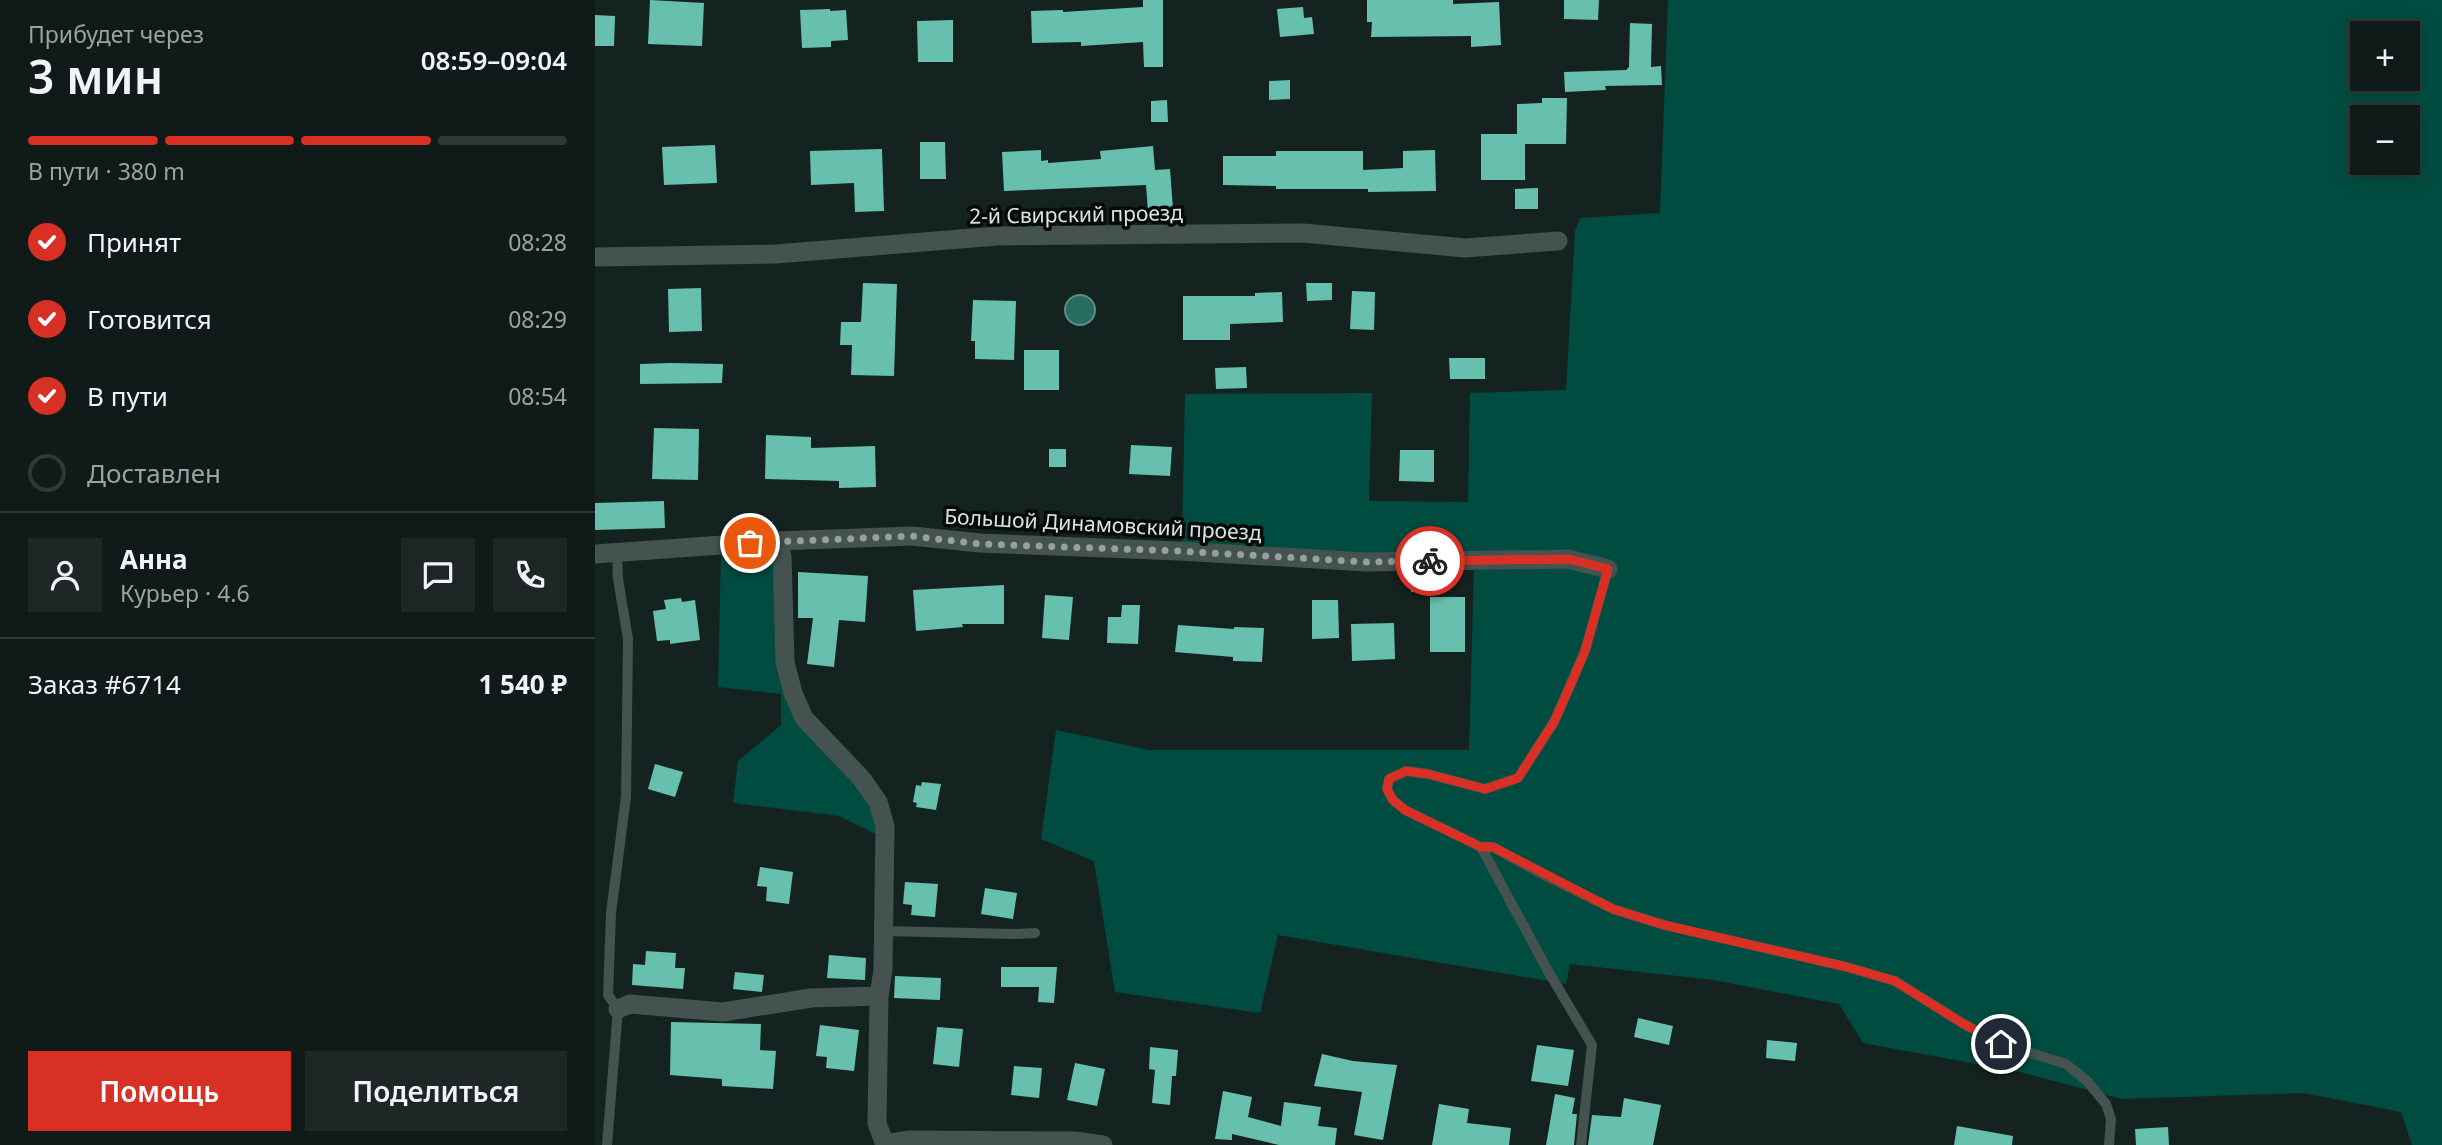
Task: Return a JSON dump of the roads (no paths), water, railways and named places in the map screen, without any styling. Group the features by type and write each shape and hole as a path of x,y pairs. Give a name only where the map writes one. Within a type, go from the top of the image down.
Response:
{"street":[{"name":"2-й Свирский проезд","path":"595,257 776,254 997,236 1303,233 1465,248 1558,242"},
{"name":"Большой Динамовский проезд","path":"595,554 776,541 912,536 980,544 1179,551 1366,562 1569,559 1608,569"},
{"path":"776,541 782,556 785,662 793,693 804,718 862,779 878,802 885,826 877,1123 885,1144 910,1140 1061,1141 1103,1145"},
{"path":"618,1009 630,1004 723,1012 811,998 879,996"}],"lane":[{"path":"607,1145 618,1009 608,995 611,913 626,797 628,639 618,579 617,552"},
{"path":"1608,569 1585,651 1571,684 1554,722 1518,778 1485,789 1406,771 1389,779 1387,789 1393,800 1405,810 1481,847 1493,847 1613,909 1664,925 1847,967 1895,981 2001,1044 2066,1064 2087,1081 2106,1104 2111,1119 2109,1145"},
{"path":"1481,847 1548,971 1592,1045 1581,1145"},
{"path":"884,931 1035,933"}]}
